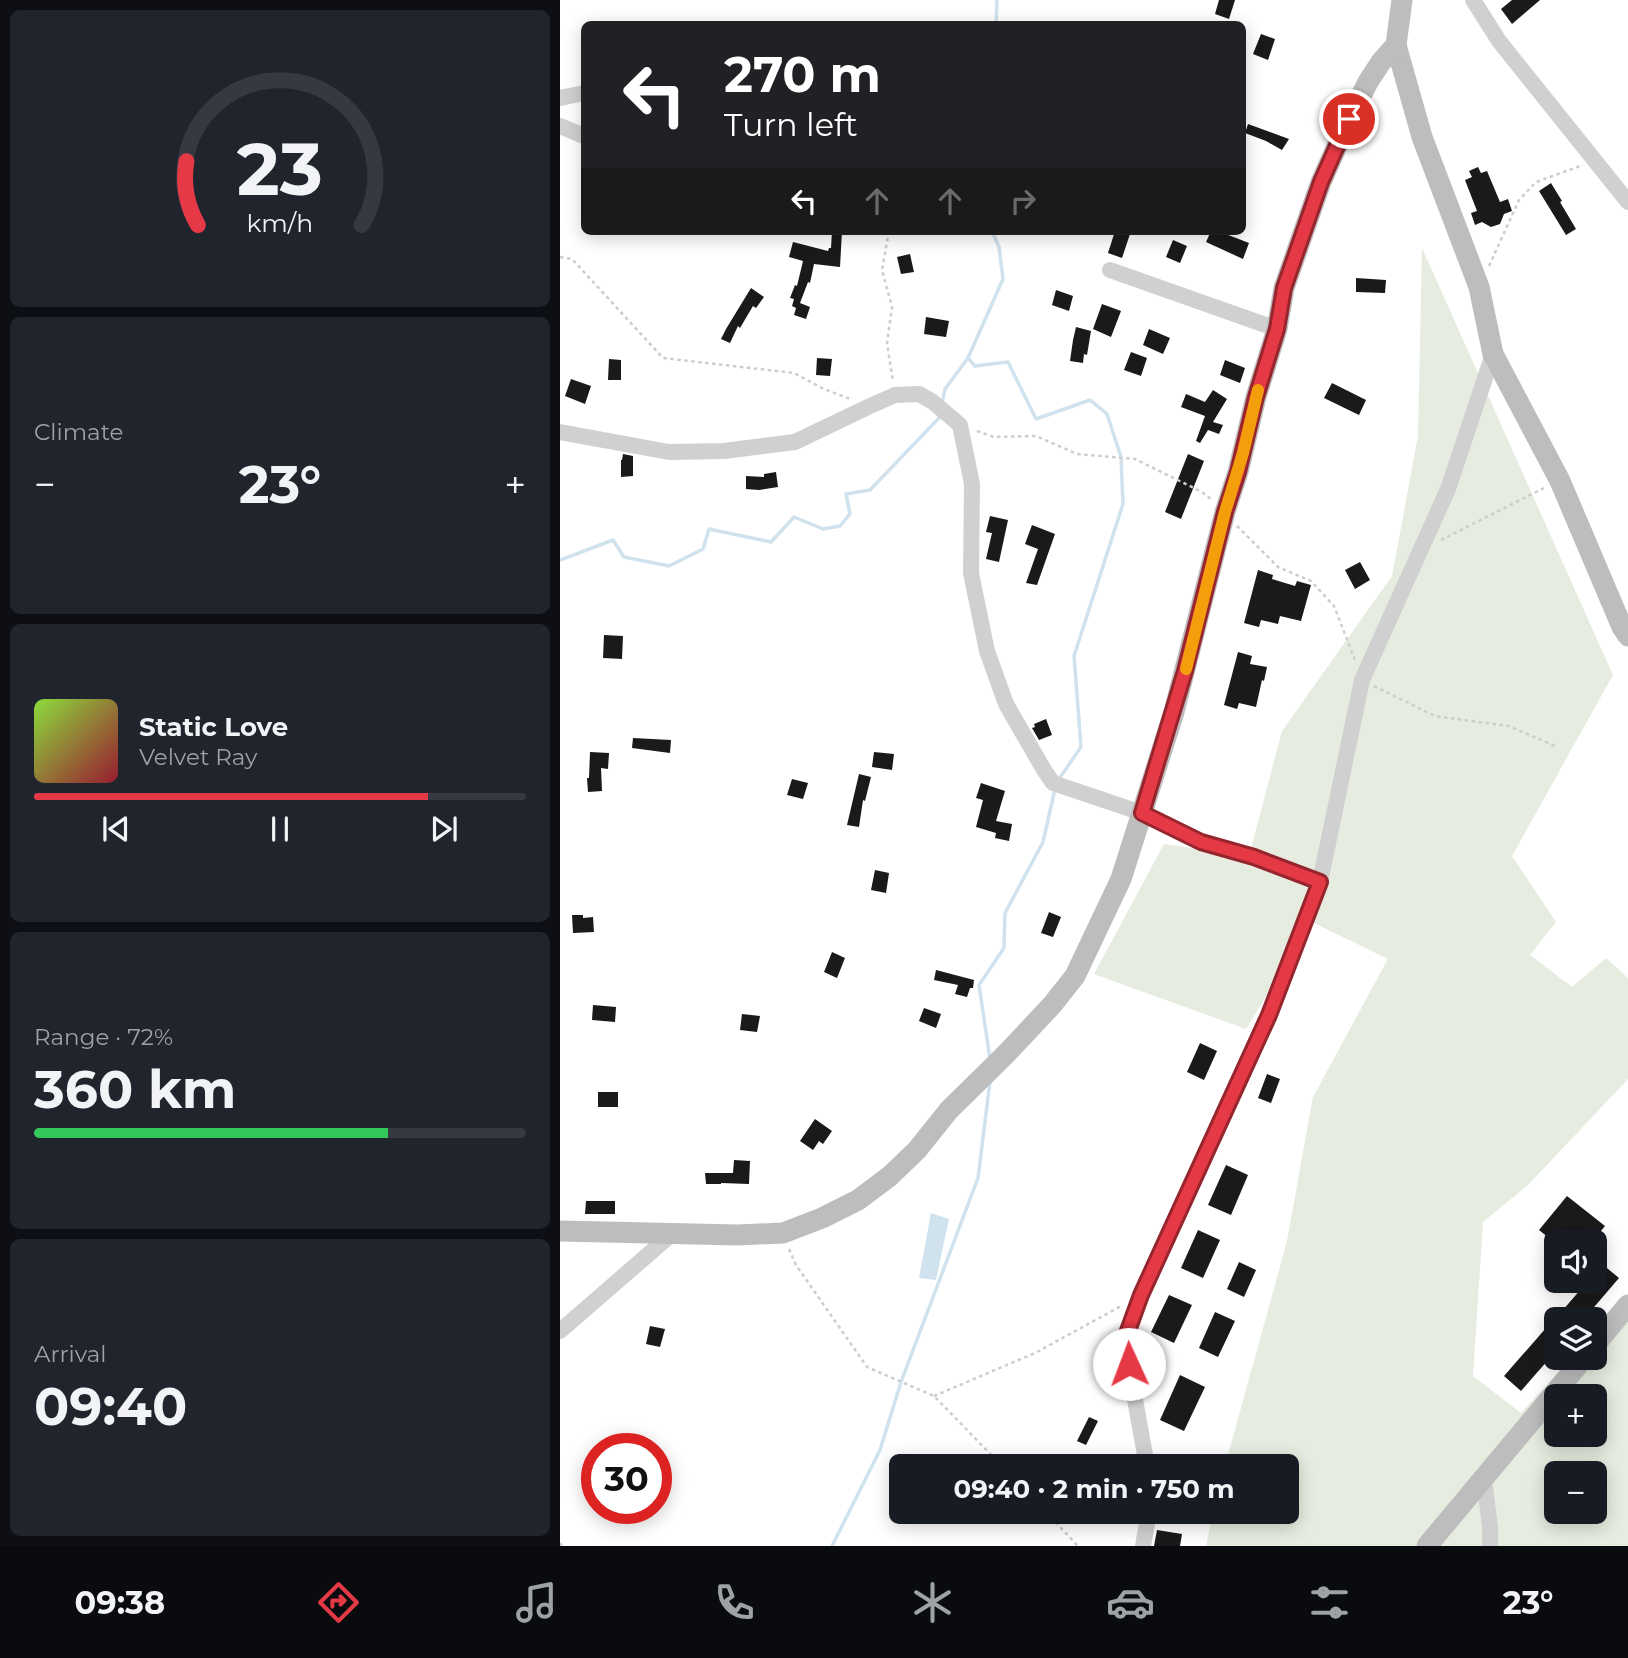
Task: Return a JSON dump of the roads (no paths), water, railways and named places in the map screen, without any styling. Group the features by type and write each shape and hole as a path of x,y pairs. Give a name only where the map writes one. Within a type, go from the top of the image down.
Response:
{"street":[{"path":"1402,0 1396,45 1422,138 1479,287 1493,354 1560,481 1628,636"},
{"path":"1473,0 1499,41 1628,202"},
{"path":"560,1231 738,1235 783,1233 822,1219 858,1200 890,1176 917,1150 949,1110 1052,1005 1075,976 1121,879 1177,701 1225,512 1277,329 1284,288 1321,182 1349,119 1368,82 1396,45"},
{"path":"560,98 581,94"},
{"path":"560,125 581,135"},
{"path":"1110,270 1277,329"},
{"path":"1145,1454 1125,1339 1141,1295 1269,1015 1320,882 1362,680 1448,489 1493,354"},
{"path":"560,432 669,452 724,451 795,442 895,396 919,394 961,425 972,484 971,573 987,651 1006,704 1053,783 1142,813 1201,842 1254,857 1320,882"},
{"path":"560,1331 673,1233"},
{"path":"1607,1330 1628,1305"},
{"path":"1427,1546 1574,1370"},
{"path":"1485,1479 1490,1546"},
{"path":"1143,1546 1147,1524"}],"water":[{"path":"931,1213 949,1219 936,1280 919,1278"}],"waterway":[{"path":"996,21 997,0"},
{"path":"942,403 945,389 968,358 1003,279 999,247 994,235"},
{"path":"968,358 975,366 1008,362 1036,419 1090,400 1107,414 1121,457 1123,504 1074,656 1081,747 1059,779"},
{"path":"560,560 613,540 624,557 669,566 703,549 709,529 771,542 794,517 823,529 840,526 850,514 846,494 870,490 939,418 939,414"},
{"path":"990,1059 979,985 1004,948 1005,913 1043,842 1055,789"},
{"path":"832,1546 880,1450 901,1382 978,1178 990,1081"}]}
